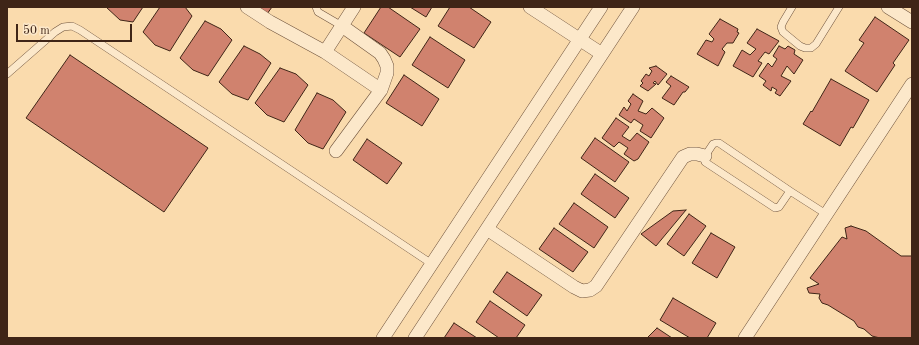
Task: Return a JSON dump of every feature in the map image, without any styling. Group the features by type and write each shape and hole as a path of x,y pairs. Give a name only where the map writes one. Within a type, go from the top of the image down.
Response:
{"street":[{"path":"247,7 270,22 325,52 382,90"},
{"path":"325,52 354,7"},
{"path":"530,7 602,54"},
{"path":"383,338 601,7"},
{"path":"416,338 633,7"},
{"path":"888,7 912,22"},
{"path":"336,151 382,90 387,73 387,66 380,53 342,26"},
{"path":"745,338 912,84"},
{"path":"487,229 574,287 582,291 590,290 596,286 683,157 690,154 705,156"}],"lane":[{"path":"316,7 318,12 342,26"},
{"path":"792,7 781,27 783,32 800,46 805,48 811,48 816,44 838,7"},
{"path":"7,74 55,32 63,27 72,26 432,264"},
{"path":"790,190 779,207 775,208 705,162 704,158 713,144 719,143 790,190 826,214"}],"building":[{"path":"106,7 143,7 133,22 120,20"},
{"path":"160,7 185,7 192,16 170,51 155,45 143,32"},
{"path":"256,7 272,7 267,14"},
{"path":"381,7 388,7 420,29 400,57 364,33"},
{"path":"410,7 432,7 426,17"},
{"path":"450,7 469,7 491,22 474,48 438,26"},
{"path":"875,17 909,40 893,63 895,65 877,92 845,71 864,43 859,40"},
{"path":"720,19 738,29 737,32 739,33 733,43 727,43 722,49 725,52 718,66 697,54 706,40 712,42 714,39 709,34"},
{"path":"205,21 221,29 232,40 208,76 193,70 180,58"},
{"path":"757,29 779,41 769,54 765,52 758,61 762,63 753,77 733,66 742,50 750,55 756,49 747,43"},
{"path":"430,37 465,60 448,88 412,65"},
{"path":"244,46 260,54 271,63 248,100 232,94 219,82"},
{"path":"779,46 785,49 788,46 795,50 794,54 803,60 794,74 787,66 781,76 791,81 780,96 775,93 777,90 772,87 771,91 763,85 766,81 759,76 768,63 772,67 777,59 773,56"},
{"path":"70,55 208,148 164,212 26,118"},
{"path":"656,66 667,74 658,85 655,81 653,83 656,84 648,91 640,86 643,83 641,81 646,74 649,76 652,71 649,68"},
{"path":"280,68 296,74 308,85 284,122 267,115 255,103"},
{"path":"404,75 439,99 422,126 386,103"},
{"path":"671,76 689,87 685,92 683,92 674,105 662,98 671,86 666,82"},
{"path":"831,79 869,100 853,128 851,127 840,146 803,124 811,111 812,112"},
{"path":"317,93 333,100 346,112 323,149 308,143 295,130"},
{"path":"633,94 643,101 638,111 646,114 652,108 664,118 651,138 640,131 643,125 634,119 631,123 619,115 624,107 627,111 631,104 628,101"},
{"path":"616,118 629,127 622,136 630,141 637,133 649,142 638,159 634,161 624,154 628,148 619,142 614,147 602,138"},
{"path":"595,138 629,162 615,182 581,158"},
{"path":"367,139 402,163 387,184 353,160"},
{"path":"595,174 629,198 615,218 581,194"},
{"path":"574,203 608,227 594,248 559,224"},
{"path":"686,210 656,246 641,234 673,211"},
{"path":"689,214 706,226 684,256 667,244"},
{"path":"851,226 866,231 901,256 912,256 912,338 880,338 872,336 864,329 858,327 854,321 822,303 819,298 820,294 809,293 807,288 819,284 810,278 842,237 847,239 845,228"},
{"path":"554,228 588,252 573,272 539,249"},
{"path":"711,233 735,247 717,278 692,263"},
{"path":"507,272 542,295 527,316 493,292"},
{"path":"673,298 716,323 707,338 690,338 660,320"},
{"path":"490,301 525,325 516,338 499,338 476,322"},
{"path":"454,323 477,338 444,338"},
{"path":"657,328 672,338 647,338"}]}
